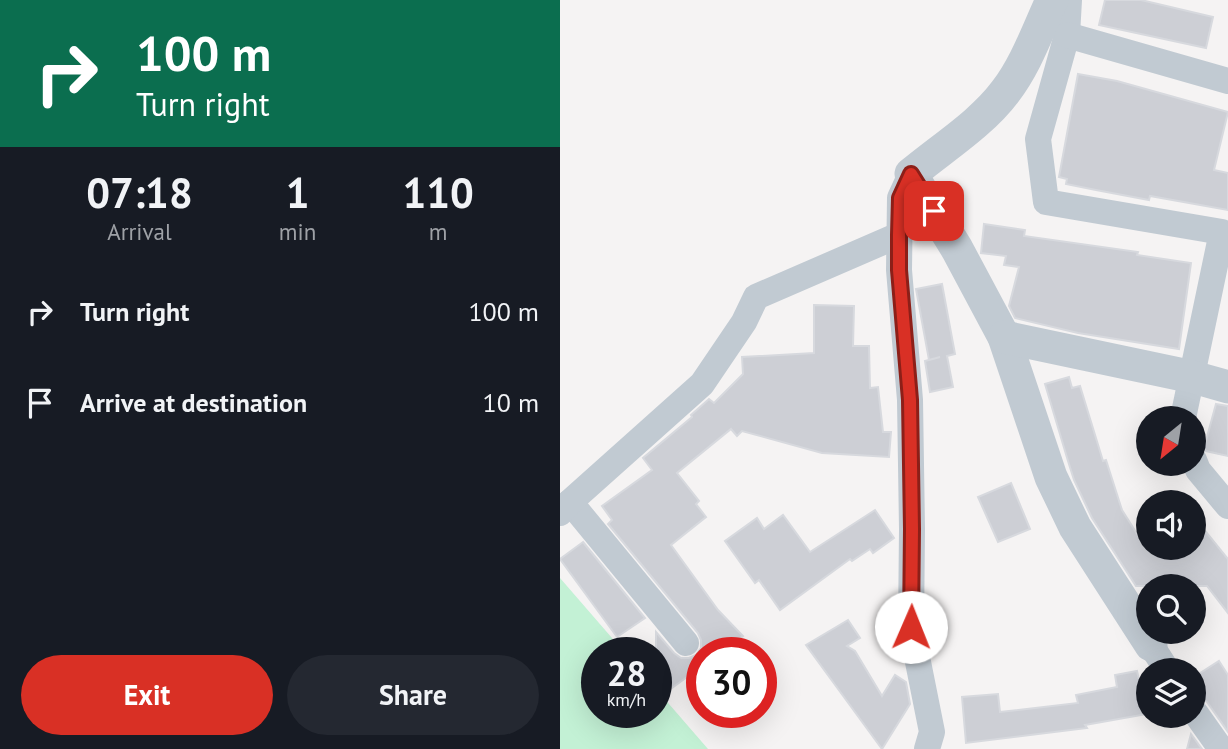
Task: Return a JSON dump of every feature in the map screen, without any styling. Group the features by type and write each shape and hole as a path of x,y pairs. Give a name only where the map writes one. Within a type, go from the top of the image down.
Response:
{"street":[{"path":"927,749 932,732 911,627 910,400 899,270 900,198 911,174 984,114 1006,92 1029,51 1052,0"},
{"path":"1069,0 1068,35 1038,139 1046,202 1225,233 1186,406"},
{"path":"1068,35 1228,80"},
{"path":"911,174 957,249 1004,337 1051,477 1075,527 1159,658"},
{"path":"686,643 565,507 702,384 744,322 756,297 899,235"},
{"path":"1004,337 1193,377 1228,387"},
{"path":"1203,476 1228,506"},
{"path":"1206,728 1221,749"}],"green space":[{"path":"560,578 611,637 581,637 581,728 672,728 672,707 686,724 686,728 690,728 708,749 560,749"}],"building":[{"path":"1105,0 1141,0 1213,17 1206,48 1099,25"},
{"path":"1078,74 1117,81 1228,112 1214,170 1228,173 1228,210 1150,196 1149,200 1066,184 1067,179 1059,177"},
{"path":"984,224 1025,230 1024,236 1138,252 1137,255 1191,263 1179,349 1078,333 1015,318 1009,306 1019,267 1004,265 1006,256 981,253"},
{"path":"942,284 955,354 947,356 953,387 930,392 925,361 929,360 916,289"},
{"path":"814,305 854,306 853,346 869,346 870,388 878,387 883,432 891,432 889,457 822,453 742,431 737,436 731,429 677,473 699,501 696,504 706,517 671,545 718,610 743,636 700,637 608,524 612,520 602,506 652,470 643,458 709,399 714,403 743,374 742,357 814,353"},
{"path":"1069,377 1072,388 1080,386 1103,461 1106,460 1122,510 1136,532 1136,560 1206,560 1206,532 1228,559 1228,613 1206,586 1206,574 1136,574 1136,586 1092,518 1074,480 1045,384"},
{"path":"1216,404 1228,406 1228,456 1206,451 1206,441"},
{"path":"1011,483 1030,529 998,542 978,497"},
{"path":"875,510 894,538 873,553 870,549 852,561 850,559 780,610 759,580 755,583 725,541 757,518 764,529 783,515 810,552"},
{"path":"583,542 645,618 617,637 560,559"},
{"path":"848,620 860,638 847,646 855,651 882,696 895,675 906,682 910,704 882,749 806,645"},
{"path":"672,651 681,658 686,658 686,678 672,688"},
{"path":"1219,661 1228,675 1228,732 1206,701 1206,669"},
{"path":"1136,671 1136,716 1085,725 1087,728 966,743 962,697 998,694 1000,712 1078,703 1076,695 1117,687 1115,675"},
{"path":"1191,734 1202,749 1187,749"}],"route":[{"path":"911,627 910,400 899,270 900,198 911,174 934,211"}]}
